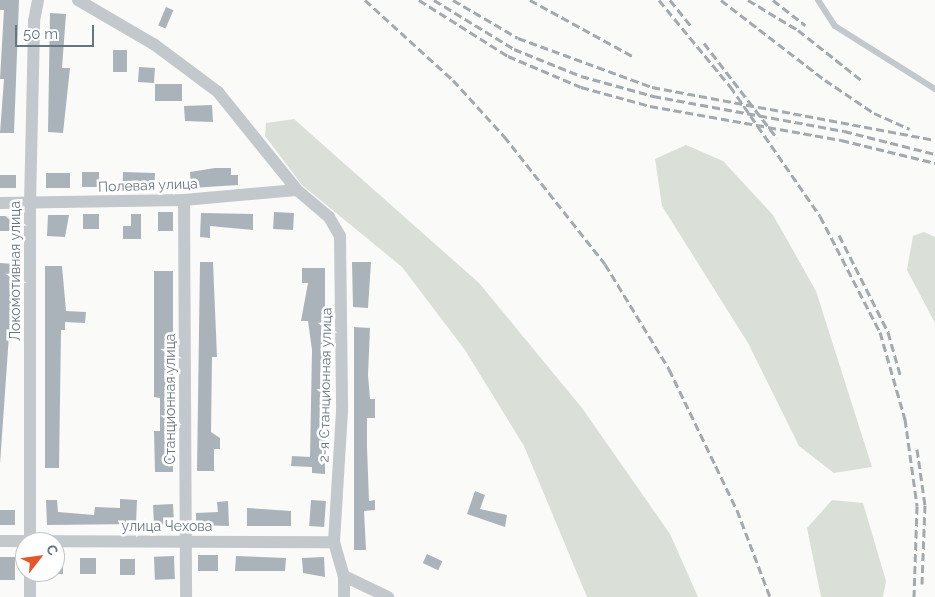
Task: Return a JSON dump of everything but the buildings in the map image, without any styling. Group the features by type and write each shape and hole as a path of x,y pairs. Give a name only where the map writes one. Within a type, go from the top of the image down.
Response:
{"street":[{"name":"Локомотивная улица","path":"30,532 30,204 34,21 38,0"},
{"name":"2-я Станционная улица","path":"78,0 155,46 218,92 296,190 329,218 340,236 344,261 342,410 334,542 344,576 344,597"},
{"name":"Полевая улица","path":"0,204 184,200 296,190"},
{"name":"Станционная улица","path":"184,200 186,597"},
{"name":"улица Чехова","path":"0,541 15,541"},
{"name":"улица Чехова","path":"65,541 334,542"},
{"path":"344,576 388,597"},
{"path":"30,582 30,597"}],"lane":[{"path":"818,0 834,26 935,89"}],"shaded area":[{"path":"294,119 479,283 582,408 670,534 698,597 587,597 524,446 465,350 402,267 302,185 265,136 266,123"},
{"path":"686,145 723,161 773,215 816,291 872,467 834,473 799,446 748,343 662,206 655,159"},
{"path":"924,232 935,237 935,323 907,270 913,236"},
{"path":"832,500 863,503 886,581 883,597 821,597 807,528"}],"railway":[{"path":"365,0 453,80 504,136 605,264 669,369 737,510 770,597"},
{"path":"419,0 508,56 581,87 650,106 841,140 935,163"},
{"path":"434,0 514,49 581,76 653,96 844,131 935,154"},
{"path":"453,0 518,38 652,87 935,140"},
{"path":"530,0 634,57"},
{"path":"659,0 730,86 820,216 880,332 905,419 917,506 914,597"},
{"path":"670,0 692,27"},
{"path":"721,0 825,80 874,113 910,129"},
{"path":"748,0 798,30 861,80"},
{"path":"773,0 805,25"},
{"path":"704,43 777,138"},
{"path":"839,235 888,332 900,374"},
{"path":"917,449 925,505 922,584"}]}
